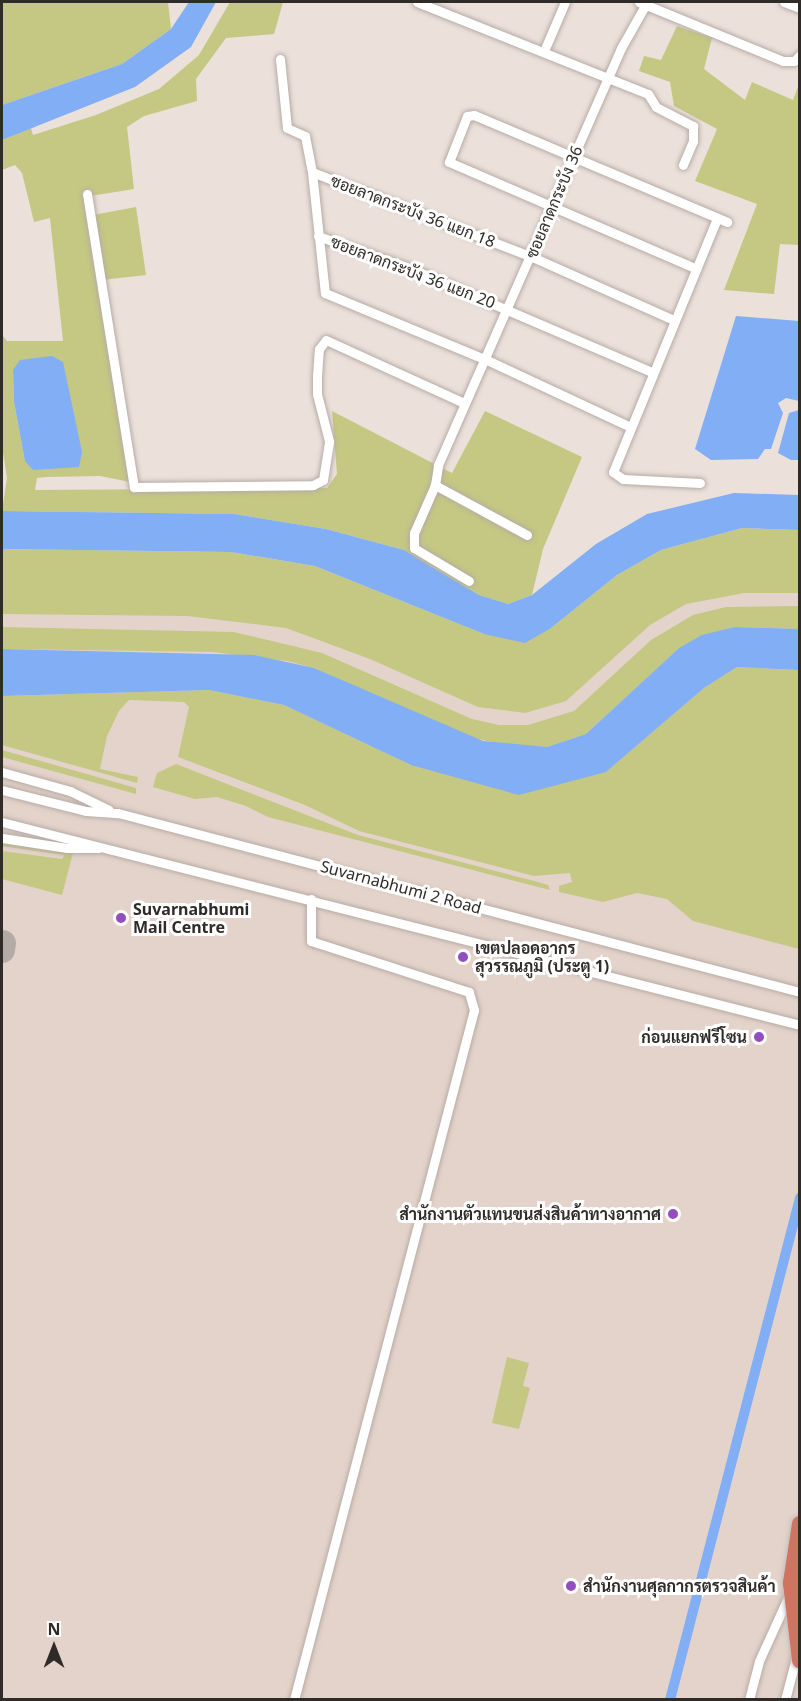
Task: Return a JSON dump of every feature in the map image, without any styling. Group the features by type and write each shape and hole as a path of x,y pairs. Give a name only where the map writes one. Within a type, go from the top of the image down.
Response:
{"highway":[{"path":"800,1524 791,1583 800,1660"}],"street":[{"path":"417,2 648,94 656,107 691,123 693,141 683,165"},
{"path":"544,51 565,2"},
{"path":"644,2 783,61 794,61 800,55"},
{"name":"ซอยลาดกระบัง 36","path":"469,581 414,548 414,533 435,485 438,465 464,403 487,360 551,207 644,2"},
{"path":"784,2 800,8"},
{"name":"ซอยลาดกระบัง 36 แยก 18","path":"280,59 287,128 305,136 312,172 531,256 674,320"},
{"path":"695,268 449,162 470,114 727,222"},
{"path":"312,172 325,293 487,360 631,427"},
{"path":"87,194 134,487 313,485 323,480 328,441 317,394 317,376 319,349 326,340 464,403"},
{"path":"700,483 680,485 615,476 615,464 717,218"},
{"name":"ซอยลาดกระบัง 36 แยก 20","path":"318,236 508,309 652,372"},
{"path":"435,485 527,535"},
{"path":"2,772 70,791 118,813"},
{"name":"Suvarnabhumi 2 Road","path":"2,790 86,811 118,813 800,992"},
{"name":"Suvarnabhumi 2 Road","path":"2,822 800,1025"},
{"path":"2,838 67,848 110,848"},
{"path":"294,1700 474,1010 469,992 310,941 311,899"},
{"path":"749,1700 759,1661 800,1575"},
{"path":"785,1700 800,1643"}],"shaded area":[{"path":"799,553 799,1699 2,1700 2,576 200,578 499,671"}],"green space":[{"path":"2,2 168,2 171,29 122,64 2,105"},
{"path":"230,2 283,2 274,34 226,38 196,79 197,101 144,116 127,127 134,189 90,196 93,215 136,207 146,275 102,280 130,482 100,476 46,477 37,478 35,490 327,488 337,474 332,411 452,473 485,411 582,457 543,549 532,595 508,604 479,595 404,550 326,529 234,514 2,511 7,478 2,446 2,335 7,341 63,341 50,218 34,222 22,173 15,165 2,170 2,140 31,128 33,135 96,115 159,89 199,55","holes":["13,370 25,461 14,402"]},
{"path":"677,26 712,38 704,69 745,100 752,82 793,100 799,84 799,245 780,244 774,294 724,290 757,204 695,181 717,129 674,106 670,82 639,71 644,56 661,60"},
{"path":"742,528 799,530 799,593 744,593 686,604 650,625 566,701 525,713 478,707 370,659 286,628 187,616 2,614 2,549 231,552 315,566 484,634 551,628 617,575 661,550"},
{"path":"799,606 799,629 735,627 679,648 586,734 547,747 504,745 462,735 314,668 287,661 213,652 2,649 2,627 234,632 322,653 472,719 499,725 528,725 574,711 651,640 693,615 726,607"},
{"path":"737,667 799,670 799,949 693,921 667,899 637,893 603,902 559,892 559,886 572,882 570,873 534,876 359,831 305,805 178,757 189,707 184,702 129,700 119,711 107,736 100,769 138,777 137,783 2,745 2,696 209,690 284,705 411,765 606,772 704,688"},
{"path":"2,750 136,788 136,794 2,757"},
{"path":"176,764 358,835 548,885 550,890 268,817 246,806 217,797 195,799 153,787 157,773"},
{"path":"2,841 73,853 62,895 2,879 2,851 62,859 64,855 2,846"},
{"path":"507,1357 529,1363 523,1386 530,1388 519,1429 492,1423"}],"water":[{"path":"189,2 216,2 191,47 135,87 2,140 2,105 122,64 171,29"},
{"path":"736,316 799,321 799,401 786,398 778,403 783,413 771,449 765,449 758,459 711,460 695,449"},
{"path":"52,356 63,362 82,452 79,467 33,470 25,461 14,402 13,370 20,360"},
{"path":"799,410 799,460 791,460 778,453 789,413"},
{"path":"734,493 799,495 799,530 742,528 661,550 617,575 551,628 525,643 484,634 315,566 231,552 2,549 2,511 234,514 326,529 404,550 479,595 508,604 532,595 596,544 647,514"},
{"path":"735,627 799,629 799,670 737,667 704,688 606,772 519,795 411,765 284,705 209,690 2,696 2,649 254,655 314,668 483,741 547,747 586,734 679,648 702,635"}],"waterway":[{"path":"670,1700 800,1198"}],"taxiway":[{"path":"2,950 3,943"}],"place":[{"name":"Suvarnabhumi Mail Centre","path":"121,918"},
{"name":"เขตปลอดอากร สุวรรณภูมิ (ประตู 1)","path":"463,957"},
{"name":"ก่อนแยกฟรีโซน","path":"759,1037"},
{"name":"สำนักงานตัวแทนขนส่งสินค้าทางอากาศ","path":"673,1214"},
{"name":"สำนักงานศุลกากรตรวจสินค้า","path":"571,1586"}]}
